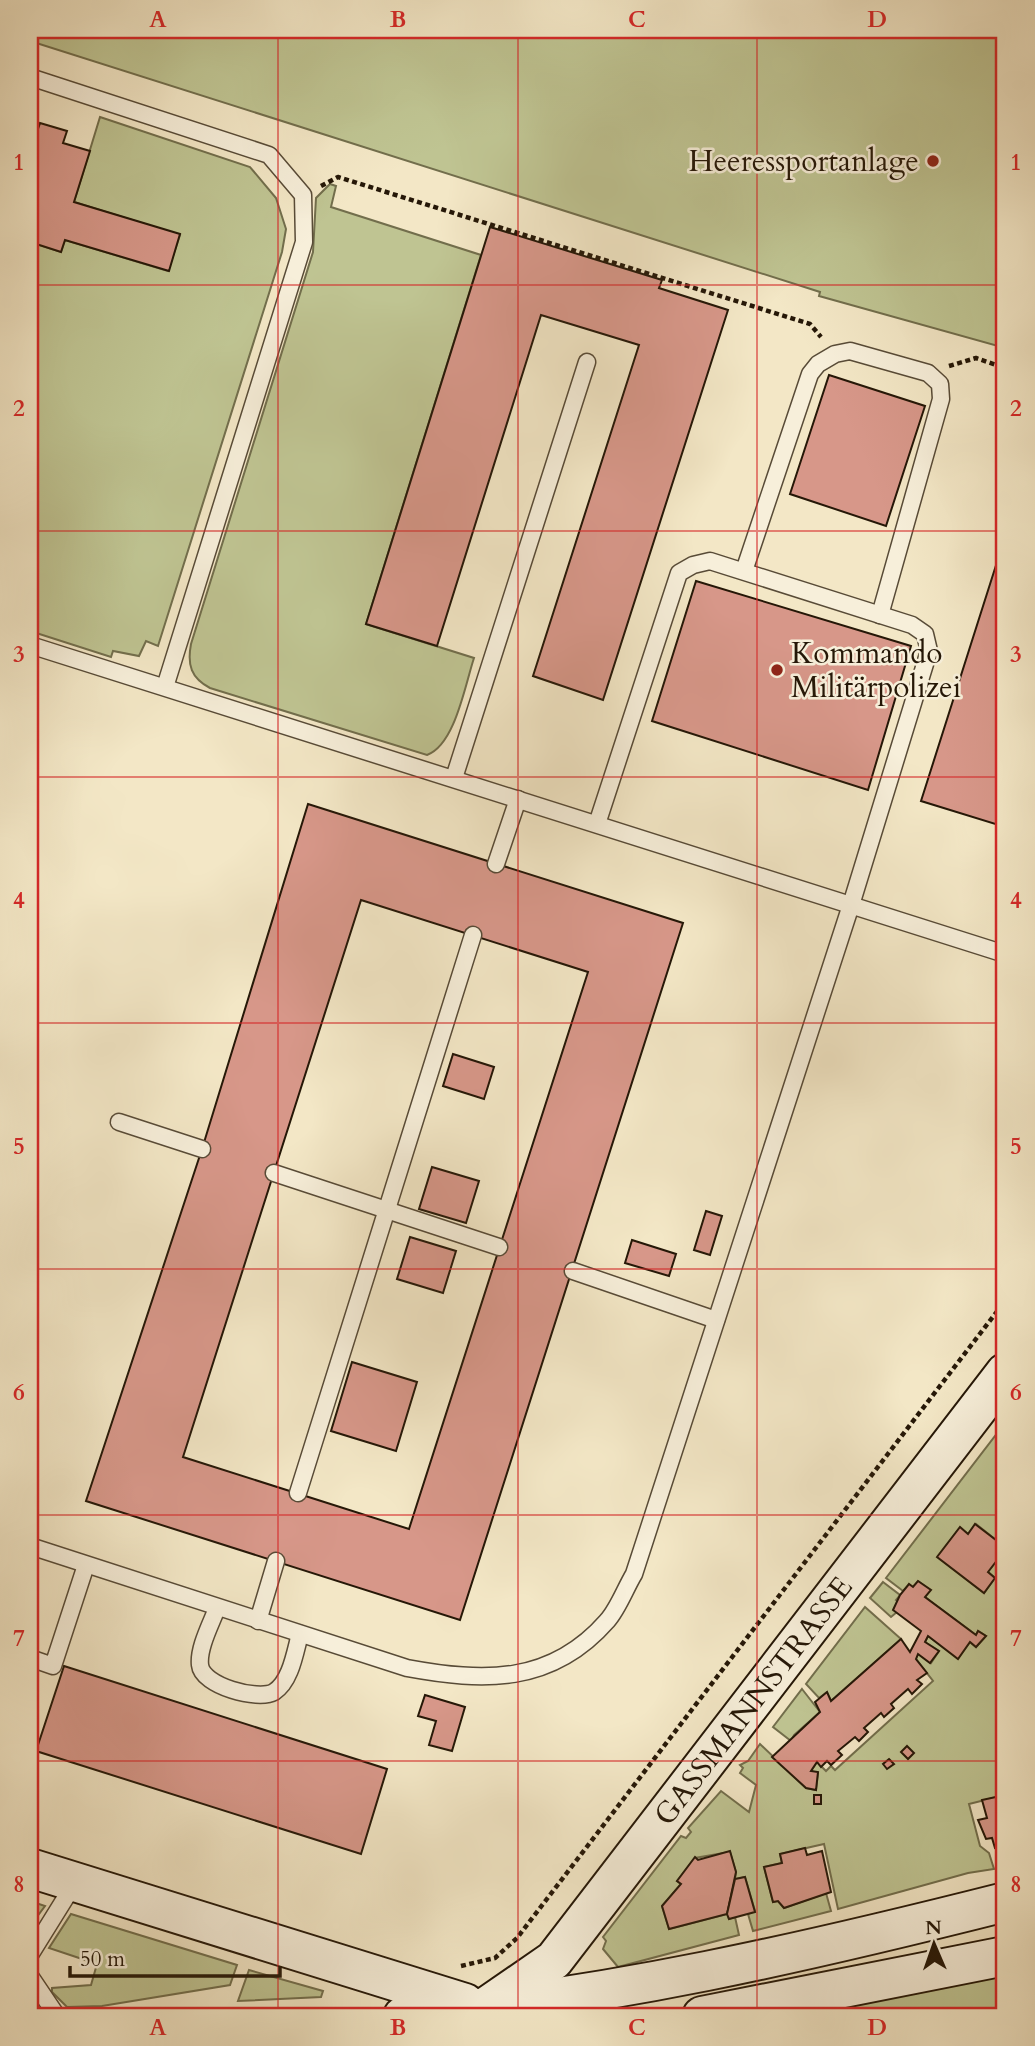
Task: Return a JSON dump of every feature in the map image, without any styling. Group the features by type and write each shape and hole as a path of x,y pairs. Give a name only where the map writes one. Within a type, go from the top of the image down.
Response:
{"street":[{"name":"GASSMANNSTRASSE","path":"483,2009 554,1960 1005,1373"},
{"path":"30,1868 483,2009"},
{"path":"403,2016 483,2009 570,2007 661,1981 857,1939 1005,1902"},
{"path":"702,2016 1005,1956"},
{"path":"554,1960 570,2007"}],"lane":[{"path":"30,77 269,156 303,195 304,242 165,687"},
{"path":"744,571 810,374 818,364 835,354 850,351 928,373 940,384 941,399 880,615"},
{"path":"454,778 587,362"},
{"path":"30,1546 407,1668 461,1678 512,1676 566,1656 608,1621 634,1574 851,905 929,651 925,634 912,625 710,561 693,565 679,573 597,824"},
{"path":"30,645 1004,951"},
{"path":"496,864 517,799"},
{"path":"298,1493 473,935"},
{"path":"119,1122 202,1149"},
{"path":"274,1173 499,1247"},
{"path":"573,1272 716,1320"},
{"path":"258,1621 276,1561"},
{"path":"30,1658 53,1666 86,1565"},
{"path":"217,1608 200,1657 200,1668 204,1676 216,1684 259,1697 273,1693 289,1673 300,1634"},
{"path":"30,1955 76,1881"},
{"path":"30,1976 57,2016"}],"path":[{"path":"303,195 338,177 810,324 835,354"},
{"path":"928,373 976,358 1005,368"},
{"path":"450,1966 495,1958 517,1938 1005,1301"}],"green space":[{"path":"30,30 1005,30 1005,348 819,296 820,292 30,41"},
{"path":"100,117 250,167 276,198 286,229 282,252 158,646 146,641 139,656 113,651 111,657 30,631 30,242 61,252 65,240 168,271 180,235 74,202"},
{"path":"330,184 336,186 331,207 481,255 366,624 474,658 452,727 437,749 427,755 210,688 198,680 190,665 191,644 313,252 316,198"},
{"path":"1005,1423 1005,1547 976,1524 968,1534 960,1528 938,1557 984,1593 995,1578 988,1572 998,1559 1005,1564 1005,1795 969,1804 980,1846 989,1853 994,1869 968,1873 838,1909 824,1844 780,1854 782,1863 764,1867 773,1902 778,1901 784,1908 826,1893 831,1911 753,1931 748,1914 755,1911 745,1877 735,1879 736,1872 730,1852 695,1858 677,1881 681,1884 662,1906 669,1929 727,1914 729,1919 735,1917 739,1935 618,1967 603,1949 606,1941 603,1937 681,1836 686,1838 691,1832 688,1828 721,1791 749,1812 756,1785 740,1773 743,1768 740,1765 748,1761 760,1744 806,1788 816,1790 818,1773 811,1771 817,1762 826,1771 831,1766 835,1770 933,1681 916,1659 918,1654 931,1663 939,1651 925,1642 928,1636 958,1658 970,1642 976,1647 986,1636 978,1631 976,1635 925,1597 930,1590 918,1581 913,1587 909,1585 903,1591 886,1578"},
{"path":"883,1582 900,1595 896,1600 899,1602 897,1612 891,1617 870,1598"},
{"path":"865,1607 901,1639 831,1701 827,1692 819,1698 806,1684"},
{"path":"802,1689 820,1712 794,1735 791,1741 773,1727"},
{"path":"30,1901 45,1906 36,1918 30,1916"},
{"path":"71,1914 237,1965 230,1985 102,2006 67,2007 52,1992 52,1988 91,1985 97,1964 49,1948"},
{"path":"249,1970 323,1991 321,1997 238,2001"},
{"path":"1005,1971 1005,2016 781,2016"}],"building":[{"path":"40,123 67,131 63,143 90,151 74,202 180,234 169,271 65,240 61,252 30,242 30,133 36,135"},
{"path":"490,227 662,280 659,288 728,310 603,700 533,676 639,345 541,315 437,646 366,624"},
{"path":"829,375 925,406 886,526 790,494"},
{"path":"1005,537 1005,827 921,801"},
{"path":"696,581 911,646 868,790 652,721"},
{"path":"308,804 683,923 460,1620 86,1501 202,1149","holes":["361,900 588,972 409,1529 183,1457"]},
{"path":"453,1054 494,1067 484,1099 443,1086"},
{"path":"432,1167 479,1181 466,1223 419,1209"},
{"path":"706,1211 722,1216 710,1255 694,1250"},
{"path":"410,1237 456,1251 443,1293 397,1279"},
{"path":"632,1240 676,1254 669,1276 625,1263"},
{"path":"352,1362 417,1382 396,1451 331,1431"},
{"path":"975,1524 1005,1547 1005,1564 998,1559 988,1572 995,1578 984,1593 937,1557 960,1527 968,1534"},
{"path":"918,1581 931,1590 925,1597 976,1635 978,1631 986,1636 976,1647 970,1642 958,1659 928,1636 925,1642 939,1651 930,1663 918,1654 916,1659 927,1673 917,1680 922,1684 912,1694 908,1689 891,1704 894,1708 884,1717 881,1713 864,1728 868,1732 859,1741 855,1737 838,1751 842,1755 831,1765 827,1761 821,1767 817,1762 811,1771 818,1772 816,1790 806,1788 772,1757 820,1712 815,1702 827,1692 831,1701 901,1639 910,1652 921,1631 893,1610 909,1584 913,1587"},
{"path":"64,1666 387,1769 361,1854 36,1751"},
{"path":"425,1695 465,1707 452,1751 429,1745 436,1721 418,1716"},
{"path":"907,1746 914,1753 908,1759 901,1752"},
{"path":"889,1759 894,1764 887,1769 883,1764"},
{"path":"814,1795 821,1795 821,1804 814,1804"},
{"path":"1005,1795 1005,1846 995,1848 992,1838 986,1839 978,1820 987,1818 982,1800"},
{"path":"805,1848 807,1855 822,1851 831,1892 784,1908 778,1901 773,1902 764,1867 782,1863 780,1854"},
{"path":"730,1851 736,1872 727,1914 669,1929 662,1906 681,1884 677,1881 695,1857 698,1860"},
{"path":"745,1877 755,1912 729,1919 727,1914 735,1879"}],"place":[{"name":"Heeressportanlage","path":"933,161"},
{"name":"Kommando Militärpolizei","path":"777,670"}]}
